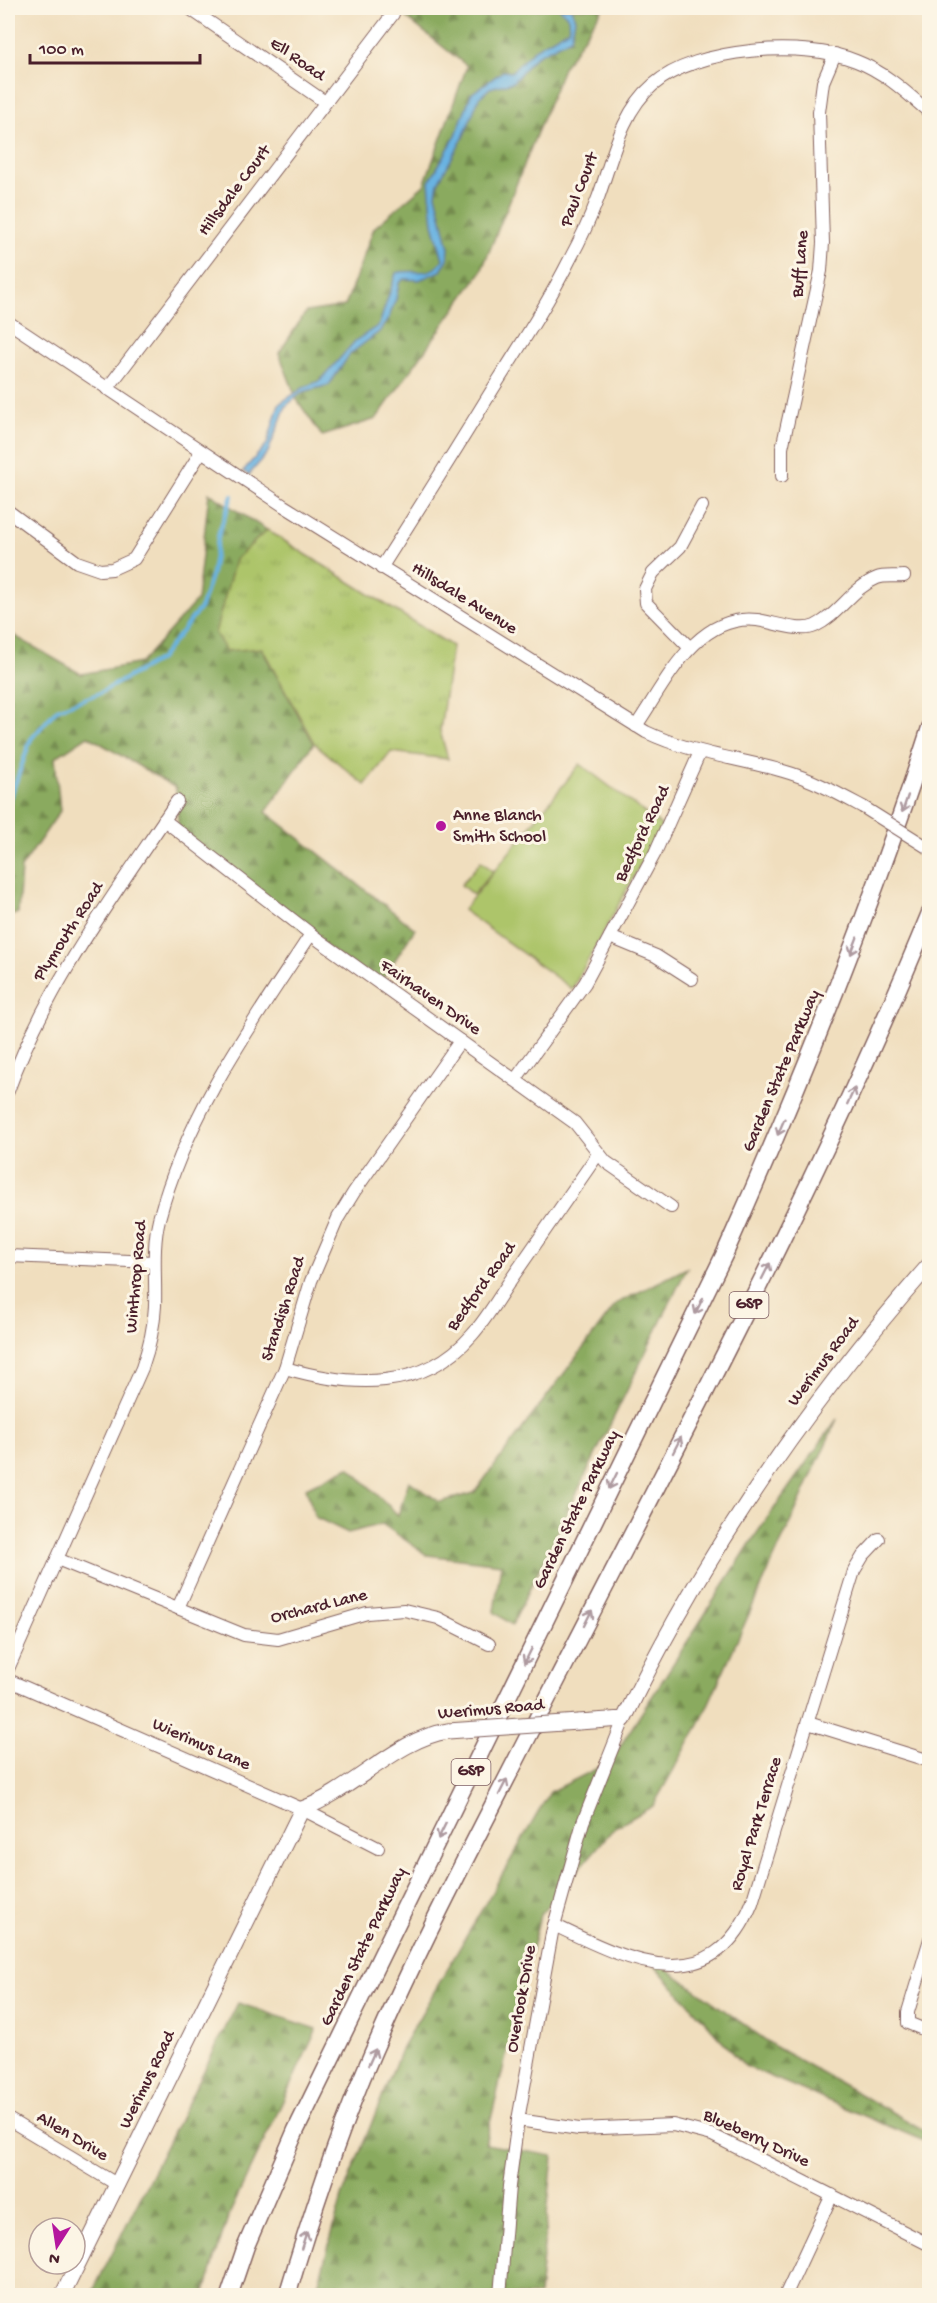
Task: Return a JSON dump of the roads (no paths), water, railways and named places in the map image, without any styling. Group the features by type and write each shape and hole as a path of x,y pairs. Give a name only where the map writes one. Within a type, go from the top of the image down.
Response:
{"highway":[{"name":"Garden State Parkway","path":"229,2295 246,2246 296,2130 725,1253 772,1149 860,931 930,728"},
{"name":"GSP","path":"287,2295 340,2134 405,1984 801,1201 867,1062 930,913"}],"main road":[{"name":"Werimus Road","path":"62,2295 302,1809 334,1796 424,1738 448,1731 624,1719 668,1634 735,1523 842,1367 930,1264"}],"street":[{"name":"Ell Road","path":"189,8 326,102"},
{"name":"Hillsdale Court","path":"107,389 393,14"},
{"name":"Paul Court","path":"381,568 569,262 598,198 620,135 638,101 650,86 672,69 722,53 808,50 835,54 873,69 892,80 930,113"},
{"name":"Buff Lane","path":"782,476 782,448 821,271 823,243 819,112 823,82 835,54"},
{"name":"Hillsdale Avenue","path":"8,322 201,452 381,568 636,726 671,744 808,778 863,807 930,849"},
{"path":"8,511 77,562 100,570 124,566 141,552 201,452"},
{"path":"690,648 646,603 645,589 653,573 680,547 702,506"},
{"path":"636,726 690,648 706,633 738,619 808,628 817,625 856,591 878,577 904,576"},
{"name":"Bedford Road","path":"515,1080 565,1013 610,937 665,834 700,752"},
{"name":"Plymouth Road","path":"8,1091 22,1053 52,992 177,801"},
{"name":"Fairhaven Drive","path":"164,820 311,934 575,1124 598,1154 671,1207"},
{"name":"Winthrop Road","path":"8,1669 142,1368 153,1329 154,1262 162,1210 204,1106 235,1050 311,934"},
{"path":"610,937 656,956 692,979"},
{"name":"Standish Road","path":"178,1608 285,1368 311,1281 338,1218 460,1041"},
{"name":"Bedford Road","path":"285,1368 319,1378 368,1383 411,1376 446,1359 473,1334 598,1154"},
{"path":"8,1256 154,1262"},
{"name":"Royal Park Terrace","path":"554,1925 610,1952 663,1966 698,1961 725,1945 745,1919 752,1903 854,1571 863,1556 879,1539"},
{"name":"Orchard Lane","path":"57,1559 244,1635 278,1639 367,1613 404,1610 438,1618 489,1644"},
{"name":"Wierimus Lane","path":"8,1680 302,1809 378,1848"},
{"name":"Overlook Drive","path":"500,2295 509,2187 518,2120 554,1925 583,1822 624,1719"},
{"path":"808,1723 930,1761"},
{"path":"930,1939 908,2012 908,2023 930,2032"},
{"name":"Allen Drive","path":"8,2119 118,2185"},
{"name":"Blueberry Drive","path":"518,2120 568,2128 653,2124 690,2128 712,2134 930,2245"},
{"path":"785,2295 831,2195"}],"water":[{"path":"559,8 571,8 575,19 571,38 536,56 513,82 490,88 479,98 463,138 438,183 436,194 449,248 448,259 441,271 419,280 404,279 399,283 388,320 379,332 350,354 329,385 303,392 286,406 268,452 249,475 243,471 267,444 279,404 303,388 321,380 355,341 379,325 396,273 428,271 439,265 443,259 433,224 429,182 456,135 471,94 503,71 511,72 536,48 569,29 568,17"}],"waterway":[{"path":"8,804 31,739 57,709 100,693 160,659 201,607 212,573 219,532 232,496"}],"place":[{"name":"Anne Blanch Smith School","path":"441,826"}]}
